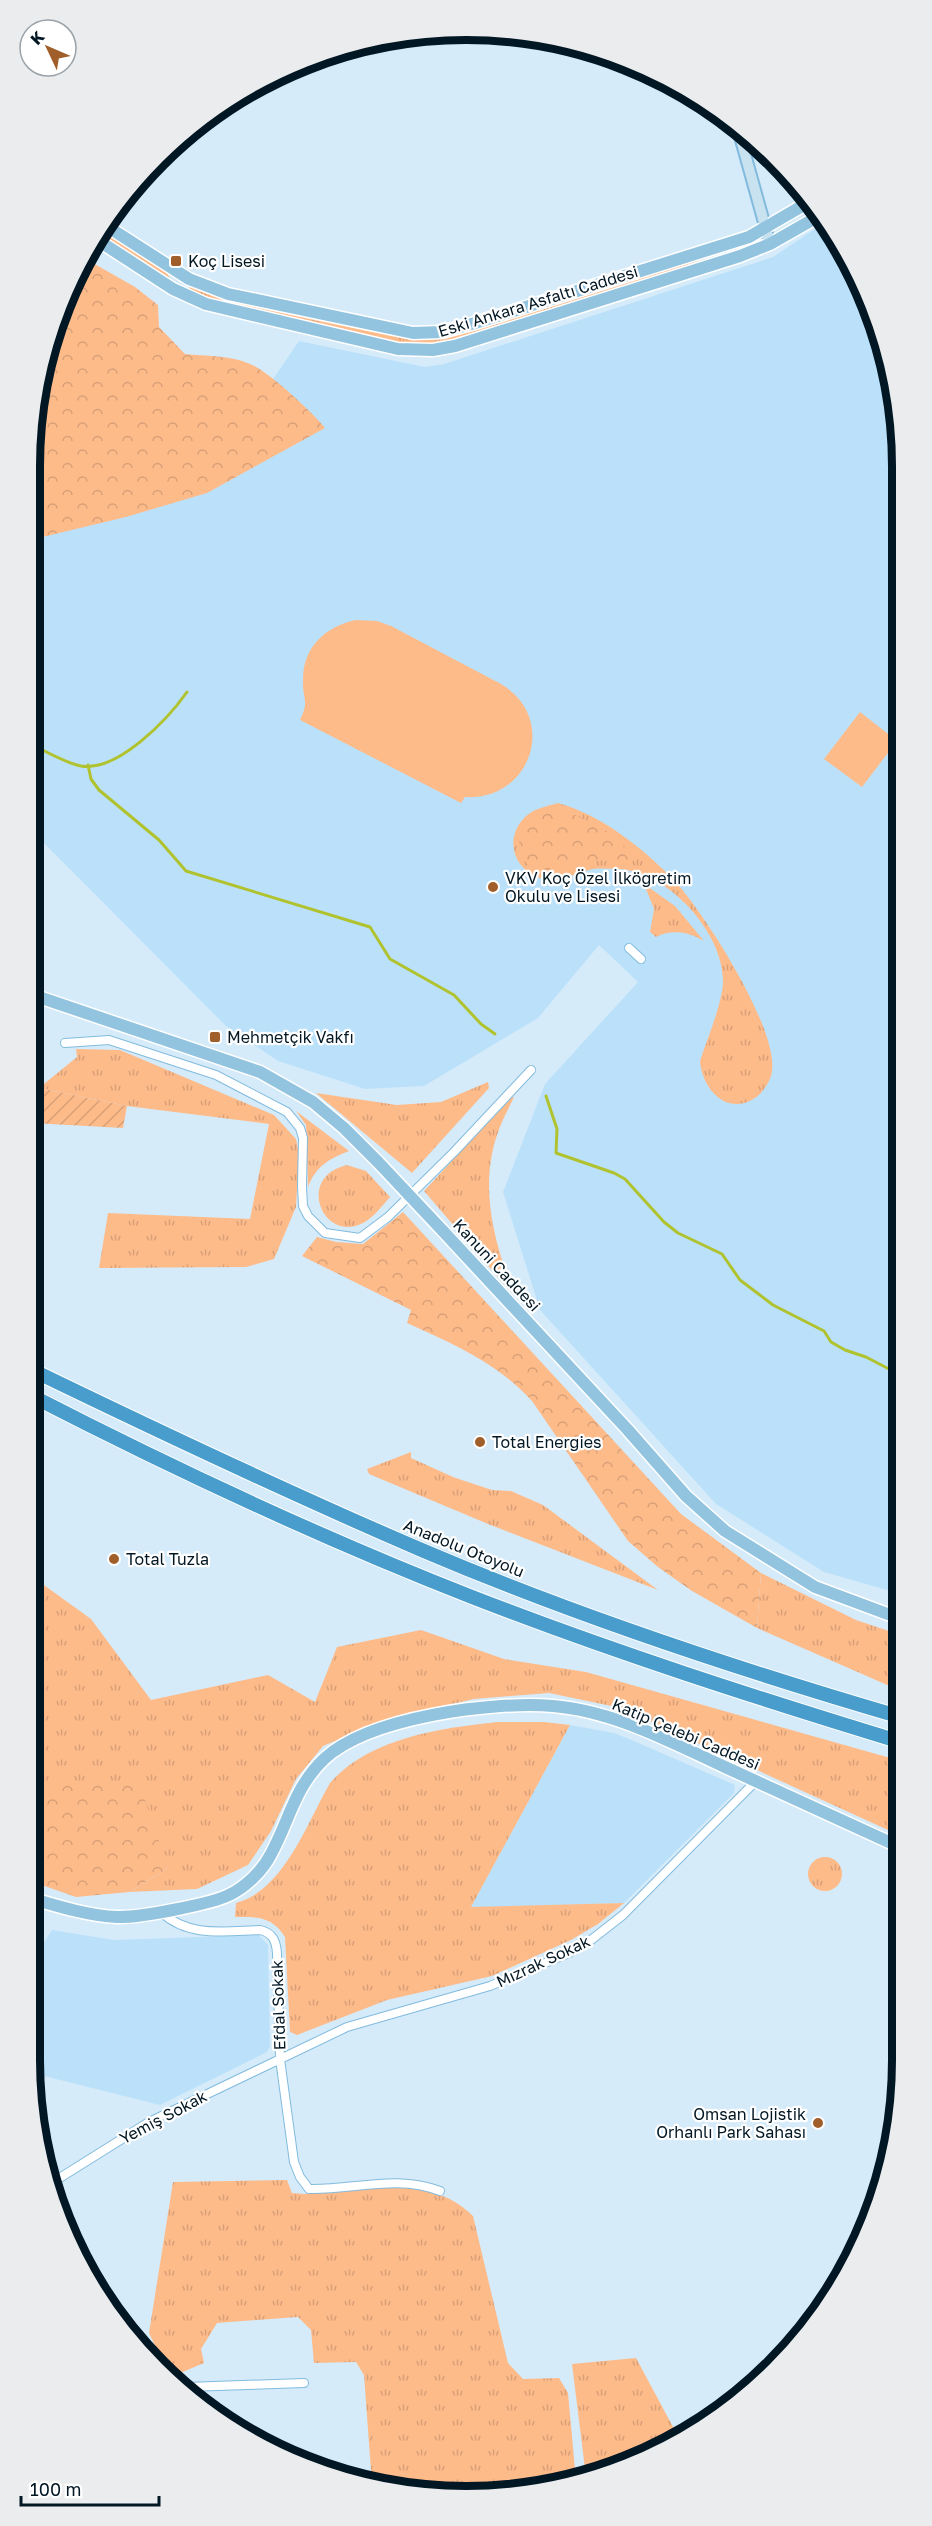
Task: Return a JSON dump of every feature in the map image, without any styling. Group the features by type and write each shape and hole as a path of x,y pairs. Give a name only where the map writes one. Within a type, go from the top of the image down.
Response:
{"highway":[{"name":"Anadolu Otoyolu","path":"40,1374 228,1465 525,1591 730,1664 892,1714"},
{"path":"40,1400 208,1483 472,1597 703,1680 892,1739"}],"main road":[{"name":"Eski Ankara Asfaltı Caddesi","path":"112,230 189,279 228,294 390,330 429,334 475,323 765,230 803,206"},
{"name":"Eski Ankara Asfaltı Caddesi","path":"104,244 172,289 206,304 412,350 455,346 770,244 813,220"},
{"name":"Kanuni Caddesi","path":"40,997 260,1072 313,1102 344,1128 378,1162 627,1429 686,1496 725,1531 815,1587 892,1616"},
{"name":"Katip Çelebi Caddesi","path":"40,1901 118,1917 219,1899 238,1889 256,1874 271,1854 293,1801 306,1779 326,1757 352,1741 378,1730 452,1711 510,1705 554,1706 629,1724 892,1843"}],"street":[{"path":"741,141 770,244"},
{"path":"629,948 641,959"},
{"path":"66,1043 109,1040 216,1075 287,1112 300,1128 303,1138 303,1206 316,1227 336,1237 360,1238 388,1217 454,1152 531,1070"},
{"name":"Mızrak Sokak","path":"280,2059 369,2019 505,1980 591,1940 622,1914 756,1781"},
{"name":"Efdal Sokak","path":"160,1911 176,1923 194,1930 260,1930 273,1937 277,1953 280,2059 294,2162 300,2177 309,2189 390,2182 417,2183 440,2191"},
{"name":"Yemiş Sokak","path":"58,2179 149,2122 280,2059"},
{"path":"193,2387 304,2383"}],"shaded area":[{"name":"VKV Koç Özel İlköğretim Okulu ve Lisesi","path":"818,227 820,230 848,278 869,329 883,383 891,438 892,1591 824,1572 716,1504 540,1310 503,1192 545,1084 638,982 599,945 538,1018 424,1086 365,1089 278,1061 226,1026 40,839 41,438 55,356 63,329 83,280 183,364 271,382 299,341 425,367 444,364 773,257"},
{"path":"570,1725 614,1733 634,1741 735,1785 734,1793 624,1903 470,1908"},
{"path":"52,1930 114,1940 259,1935 268,1945 270,2046 267,2052 160,2105 41,2075 40,1949"}],"green space":[{"path":"109,235 167,273 172,282 107,239"},
{"path":"750,242 657,276 454,341 432,344 397,343 209,299 189,289 190,286 219,298 354,328 405,338 438,338"},
{"path":"92,263 135,287 158,305 159,327 185,354 234,359 258,368 289,393 325,428 207,493 126,517 40,538 41,438 49,383 63,329"},
{"path":"356,620 377,621 391,626 501,684 519,699 529,717 532,736 530,755 521,772 507,786 488,795 465,797 461,803 300,720 305,704 304,668 312,648 318,640 335,627"},
{"path":"860,712 892,737 892,748 862,787 824,759"},
{"path":"558,803 589,815 633,843 671,877 701,915 737,972 765,1032 772,1057 771,1076 755,1098 744,1103 725,1102 717,1097 705,1081 700,1061 717,1011 723,982 721,964 714,945 704,926 691,909 675,894 639,873 620,869 596,869 560,879 546,880 523,868 514,852 513,843 519,825 532,812"},
{"path":"559,810 582,818 602,829 637,860 596,861 553,874 534,870 521,854 519,841 521,834 532,821"},
{"path":"644,884 675,906 704,941 692,935 680,933 668,933 656,937 650,932 654,909"},
{"path":"76,1049 120,1050 274,1115 296,1139 299,1155 296,1207 274,1259 246,1267 99,1268 108,1213 250,1219 269,1124 127,1106 40,1088 77,1057"},
{"path":"488,1082 489,1088 412,1173 316,1093 397,1105 441,1102"},
{"path":"40,1088 127,1106 123,1128 40,1123"},
{"path":"514,1097 497,1135 489,1173 494,1229 510,1291 424,1191 510,1098"},
{"path":"296,1111 349,1151 319,1168 308,1187 306,1125"},
{"path":"347,1165 366,1171 390,1197 367,1221 349,1227 336,1224 327,1217 320,1206 319,1194 322,1182 331,1172"},
{"path":"403,1212 681,1514 761,1573 757,1628 692,1591 658,1567 628,1541 532,1401 505,1376 474,1356 407,1323 411,1310 302,1256 317,1237 336,1242 363,1244"},
{"path":"411,1452 411,1458 453,1477 492,1490 511,1491 543,1505 658,1590 488,1524 369,1474 367,1469"},
{"path":"761,1573 856,1620 892,1632 892,1687 757,1628"},
{"path":"40,1582 91,1619 151,1700 268,1675 315,1702 337,1647 421,1630 504,1659 586,1672 892,1758 892,1832 621,1708 549,1693 474,1699 394,1717 323,1746 296,1779 271,1831 248,1865 197,1889 129,1892 168,1868 40,1790"},
{"path":"497,1722 544,1722 570,1725 471,1907 624,1903 598,1924 571,1940 492,1976 387,2000 297,2035 290,2032 285,1937 269,1921 235,1917 236,1903 253,1896 281,1870 303,1835 330,1783 346,1768 365,1755 407,1738 430,1732"},
{"path":"139,1782 168,1868 129,1892 76,1897 40,1884 40,1784"},
{"path":"825,1857 837,1862 842,1874 837,1886 825,1891 813,1886 808,1874 813,1862"},
{"path":"287,2180 292,2193 304,2194 371,2187 415,2188 436,2193 455,2202 473,2216 508,2363 523,2379 559,2378 568,2393 575,2471 522,2482 466,2486 410,2482 371,2474 364,2375 356,2362 314,2363 311,2330 298,2317 217,2323 201,2349 204,2363 178,2374 160,2356 149,2333 173,2182"},
{"path":"636,2358 675,2430 629,2453 585,2468 572,2364"}],"waterway":[{"path":"40,749 81,766 95,766 110,761 126,752 155,729 187,692"},
{"path":"88,765 91,779 99,790 159,840 186,871 370,927 390,959 454,995 481,1024 495,1034"},
{"path":"546,1096 557,1129 556,1153 625,1179 664,1222 678,1233 722,1254 740,1280 773,1305 824,1331 831,1342 845,1350 866,1357 892,1372"}],"place":[{"name":"Koç Lisesi","path":"176,261"},
{"name":"VKV Koç Özel İlköğretim Okulu ve Lisesi","path":"493,887"},
{"name":"Mehmetçik Vakfı","path":"215,1037"},
{"name":"Total Energies","path":"480,1442"},
{"name":"Total Tuzla","path":"114,1559"},
{"name":"Omsan Lojistik Orhanlı Park Sahası","path":"818,2123"}]}
